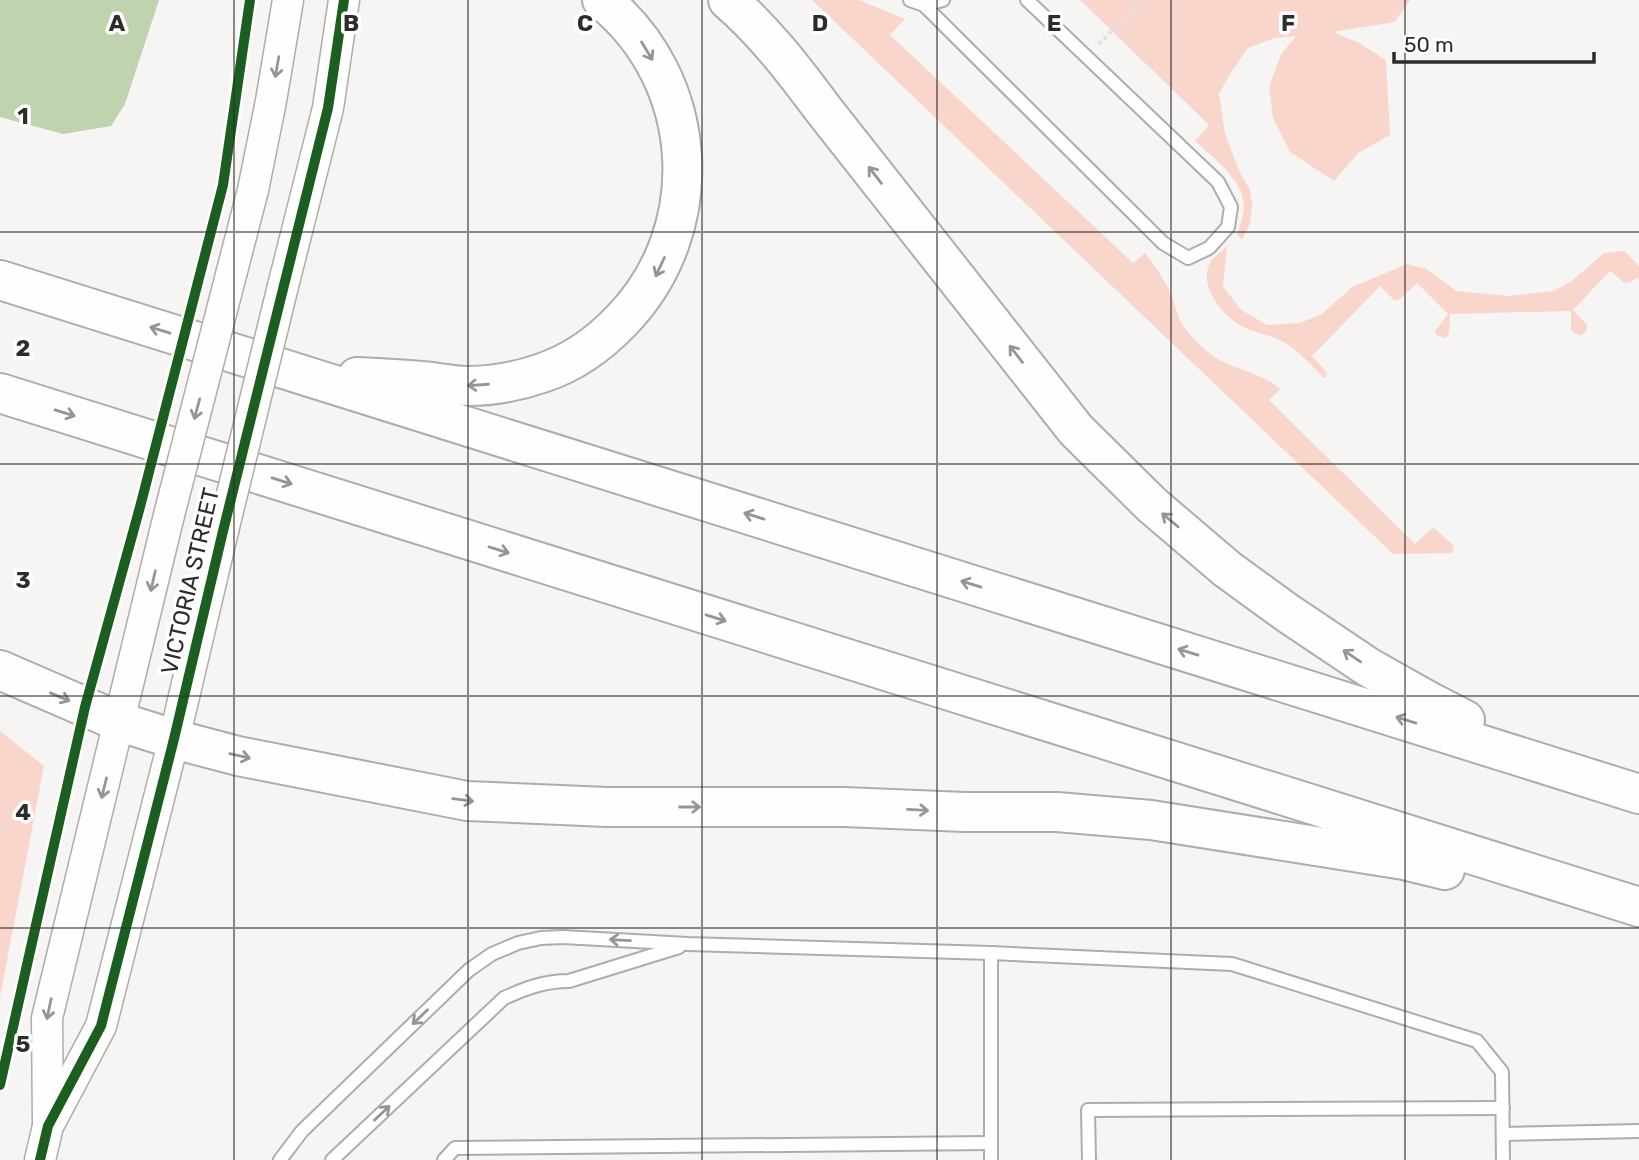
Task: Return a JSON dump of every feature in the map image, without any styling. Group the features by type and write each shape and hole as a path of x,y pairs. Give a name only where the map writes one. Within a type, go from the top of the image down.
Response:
{"highway":[{"path":"296,373 469,386 506,383 542,373 572,359 607,336 635,307 655,279 674,233 684,172 681,142 673,103 659,71 640,40 602,0"},
{"path":"728,0 748,17 788,61 831,120 1076,430 1152,505 1227,569 1368,667 1520,747 1625,789"},
{"path":"0,280 1625,789"},
{"path":"0,393 1639,907"},
{"path":"0,670 120,722 174,739 238,756 467,801 607,807 844,807 965,812 1057,812 1151,820 1404,860 1517,887 1639,907"}],"street":[{"name":"VICTORIA STREET","path":"40,1160 48,1126 47,1018 169,514 253,190 288,0"},
{"name":"VICTORIA STREET","path":"48,1126 101,1026 328,108 344,0"}],"lane":[{"path":"910,0 924,5 1163,243 1188,258 1209,248 1228,227 1231,207 1218,182 1027,0"},
{"path":"924,5 943,0"},
{"path":"280,1160 302,1131 469,970 492,954 518,943 563,937 1231,964 1477,1041 1502,1072 1503,1160"},
{"path":"332,1160 504,998 527,987 552,981 569,981 688,944"},
{"path":"991,953 991,1160"},
{"path":"1089,1160 1088,1110 1503,1108"},
{"path":"1503,1134 1639,1131"},
{"path":"444,1160 455,1149 991,1143"}],"path":[{"path":"1087,57 1141,0"}],"shaded area":[{"path":"0,0 159,0 125,104 111,126 63,134 0,117"},
{"path":"812,0 859,0 905,19 890,35 1133,263 1145,253 1167,287 1180,321 1197,342 1216,358 1263,378 1280,389 1269,400 1415,544 1433,527 1454,546 1452,553 1393,554"},
{"path":"1080,0 1410,0 1395,22 1333,32 1359,43 1386,60 1390,135 1358,153 1334,181 1290,152 1273,118 1269,87 1281,54 1296,36 1275,38 1248,48 1219,94 1225,134 1250,190 1250,224 1242,239 1237,235 1244,208 1239,188 1227,170 1195,141 1209,125"},
{"path":"1227,246 1223,286 1240,309 1267,325 1300,323 1322,314 1352,287 1407,264 1427,269 1456,291 1509,296 1554,291 1572,281 1604,253 1624,251 1639,266 1639,280 1636,278 1625,283 1610,271 1573,310 1587,325 1586,331 1581,335 1571,330 1571,311 1450,314 1449,334 1446,338 1437,335 1435,331 1448,314 1417,283 1399,300 1394,300 1380,286 1312,356 1327,373 1326,377 1323,377 1288,345 1245,328 1229,317 1214,300 1207,281 1207,271 1211,261"},
{"path":"0,731 44,766 0,997"}],"cycle path":[{"path":"0,1085 85,707 223,185 250,0"},
{"path":"40,1160 48,1126 101,1026 328,108 344,0"}]}
